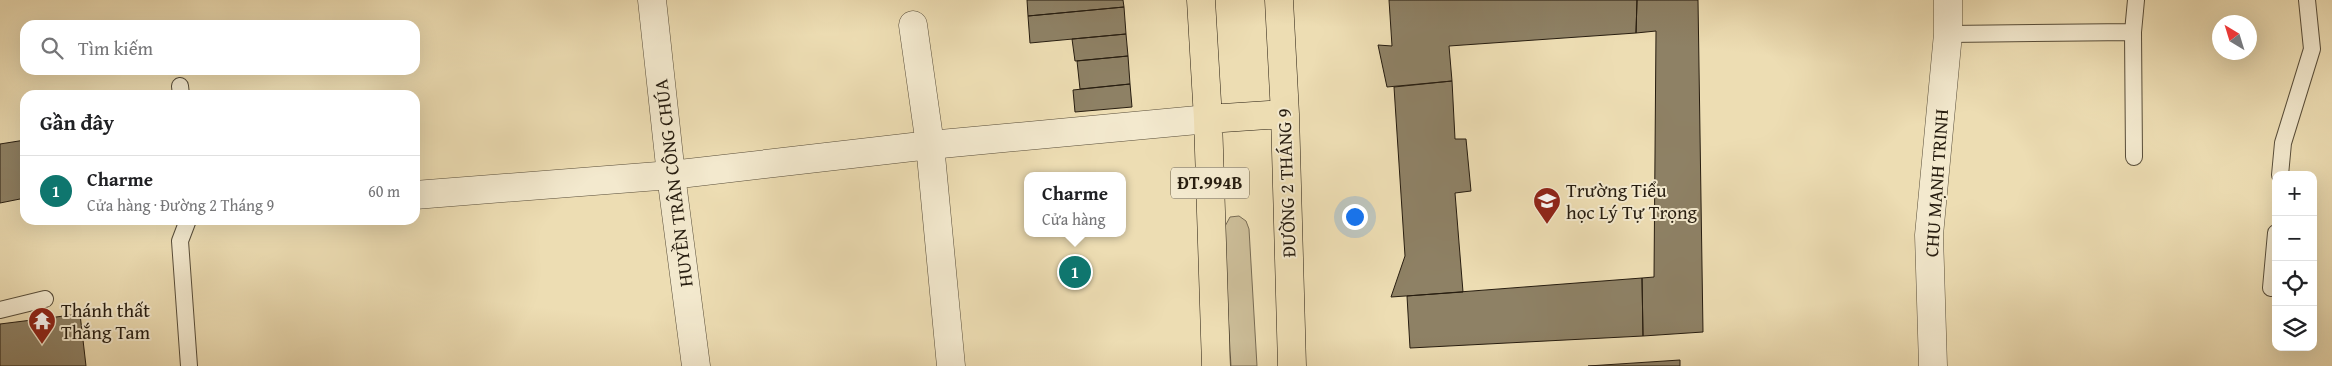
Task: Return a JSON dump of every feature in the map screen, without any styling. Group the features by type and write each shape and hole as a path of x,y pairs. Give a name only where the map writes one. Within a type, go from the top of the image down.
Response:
{"main road":[{"name":"ĐT.994B","path":"1201,0 1208,119 1216,366"},
{"name":"ĐƯỜNG 2 THÁNG 9","path":"1279,0 1285,114 1292,366"},
{"path":"1208,119 1285,114"}],"street":[{"name":"HUYỀN TRÂN CÔNG CHÚA","path":"652,0 671,175 696,366"},
{"name":"CHU MẠNH TRINH","path":"1933,366 1929,235 1948,34 1948,0"},
{"path":"912,25 930,145 951,366"},
{"path":"420,196 671,175 930,145 1208,119"}],"lane":[{"path":"2134,157 2133,32 2136,0"},
{"path":"2280,171 2283,143 2312,49 2307,0"},
{"path":"1948,34 2133,32"},
{"path":"186,225 180,241 189,366"},
{"path":"2271,288 2273,261"},
{"path":"0,310 45,299"}],"shaded area":[{"path":"1239,216 1246,221 1249,229 1257,366 1231,366 1223,230 1230,217"}],"building":[{"path":"1027,0 1123,0 1124,7 1028,16"},
{"path":"1389,0 1637,0 1636,33 1449,46 1452,81 1387,87 1378,45 1392,46"},
{"path":"1637,0 1698,0 1703,332 1643,336 1642,278 1654,277 1656,31 1636,33"},
{"path":"1124,7 1126,34 1030,43 1028,16"},
{"path":"1126,34 1128,56 1075,61 1072,39"},
{"path":"1128,56 1130,84 1080,89 1077,61"},
{"path":"1452,81 1455,139 1466,139 1471,191 1455,193 1463,292 1391,297 1405,256 1394,87"},
{"path":"1130,84 1132,107 1075,112 1073,90"},
{"path":"20,141 20,199 0,203 0,144"},
{"path":"1642,278 1643,336 1410,348 1407,296"},
{"name":"Thánh thất Thắng Tam","path":"80,314 86,366 0,366 0,324"},
{"path":"1680,360 1680,366 1588,366"}],"place":[{"name":"Trường Tiểu học Lý Tự Trọng","path":"1547,225"},
{"name":"Charme","path":"1075,272"},
{"name":"Thánh thất Thắng Tam","path":"42,345"}]}
